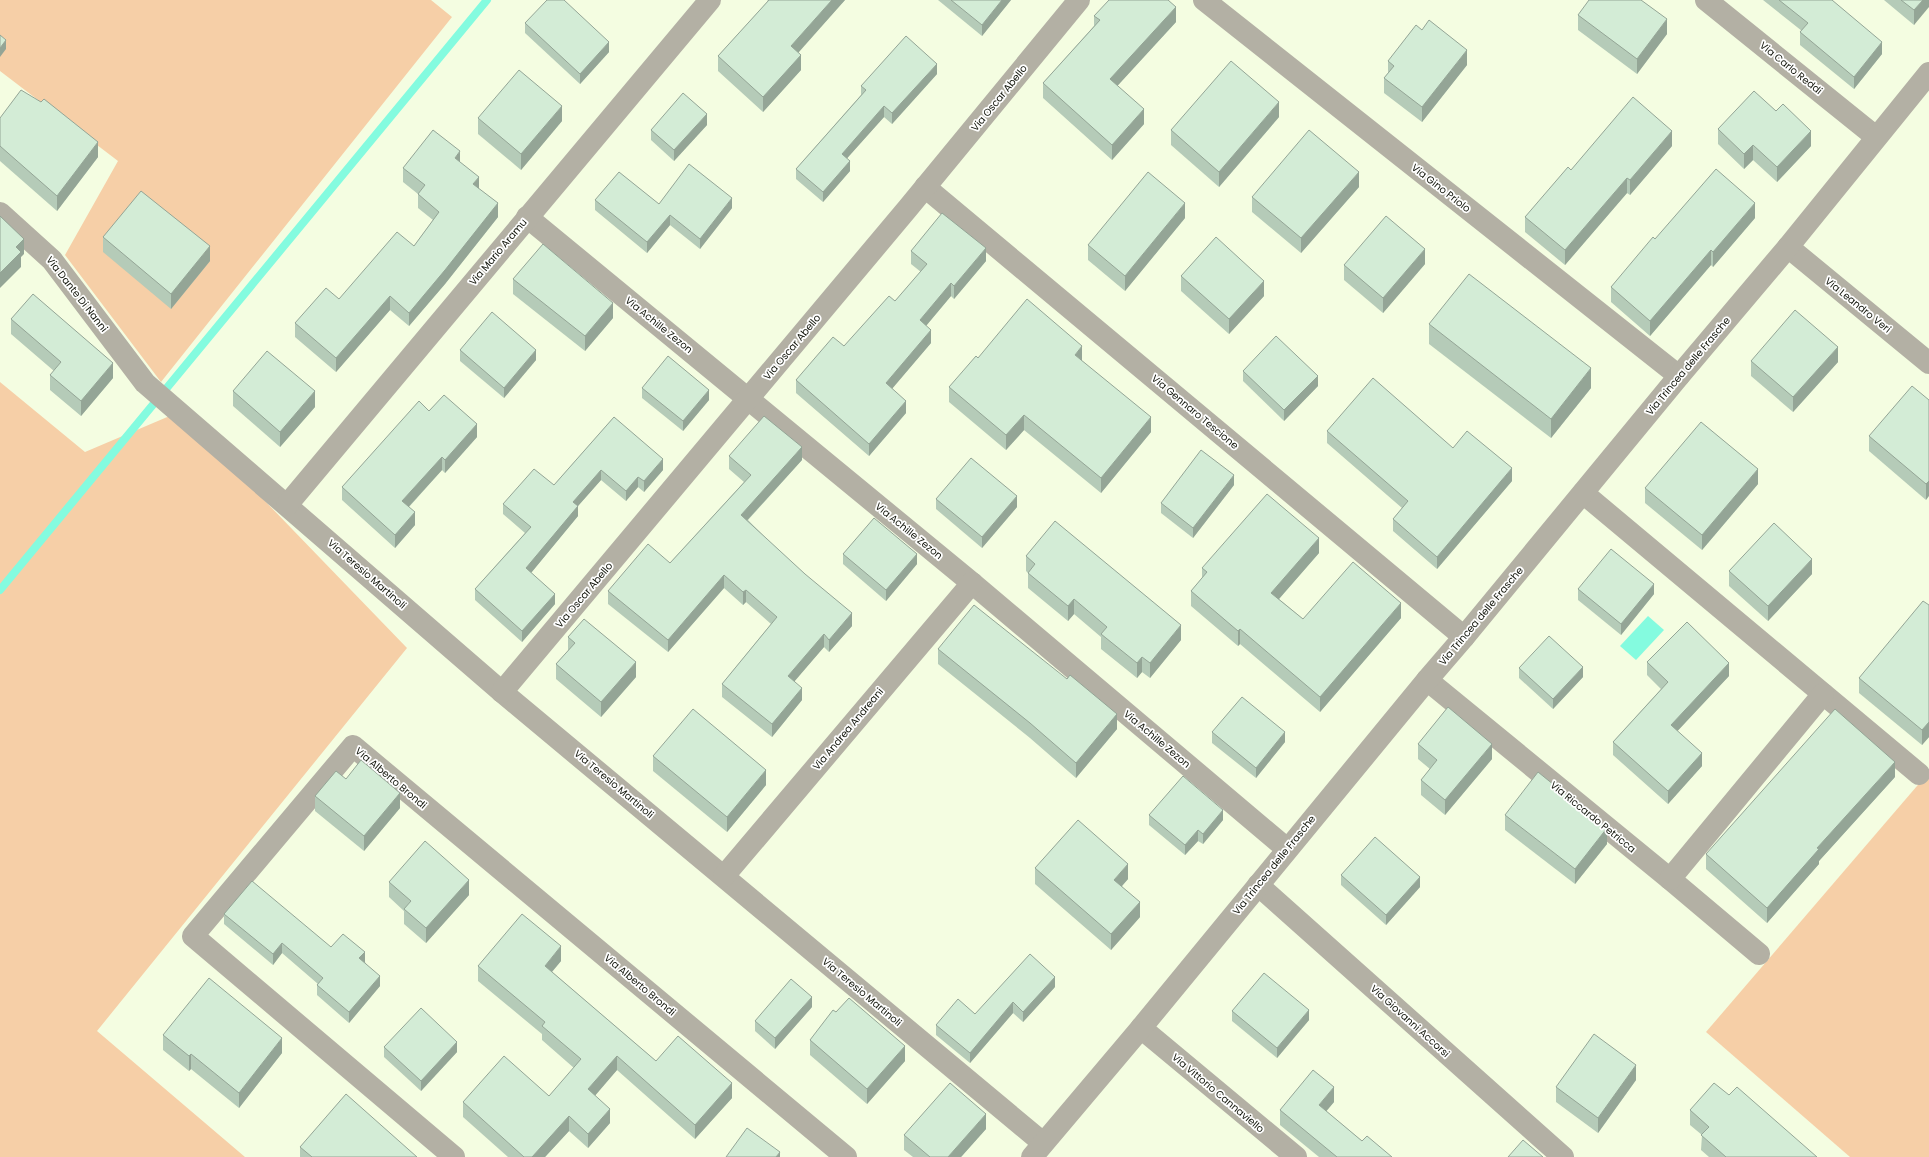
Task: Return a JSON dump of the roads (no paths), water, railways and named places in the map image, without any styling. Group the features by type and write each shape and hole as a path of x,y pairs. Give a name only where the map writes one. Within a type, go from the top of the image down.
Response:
{"street":[{"name":"Via Mario Aramu","path":"287,505 710,0"},
{"name":"Via Oscar Abello","path":"502,692 925,187 1079,0"},
{"name":"Via Gino Priolo","path":"1204,0 1679,376"},
{"name":"Via Carlo Reddi","path":"1706,0 1876,137"},
{"name":"Via Trincea delle Frasche","path":"1038,1150 1141,1028 1287,849 1679,376 1788,247 1929,73"},
{"name":"Via Gennaro Tescione","path":"925,187 1464,637"},
{"name":"Via Dante Di Nanni","path":"0,213 52,260 145,383 188,420"},
{"name":"Via Achille Zezon","path":"527,217 972,583 1287,849"},
{"name":"Via Leandro Veri","path":"1788,247 1929,363"},
{"name":"Via Teresio Martinoli","path":"188,420 502,692 724,876 1038,1150"},
{"path":"1582,493 1919,774"},
{"name":"Via Andrea Andreani","path":"724,876 972,583"},
{"name":"Via Riccardo Petricca","path":"1427,680 1759,954"},
{"path":"1670,880 1823,694"},
{"name":"Via Alberto Brondi","path":"454,1157 193,936 353,746 846,1157"},
{"name":"Via Giovanni Accorsi","path":"1258,885 1563,1157"},
{"name":"Via Vittorio Cannaviello","path":"1141,1028 1296,1157"}],"water":[{"path":"1648,616 1664,630 1636,660 1620,646"}],"waterway":[{"path":"0,590 487,0"}]}
